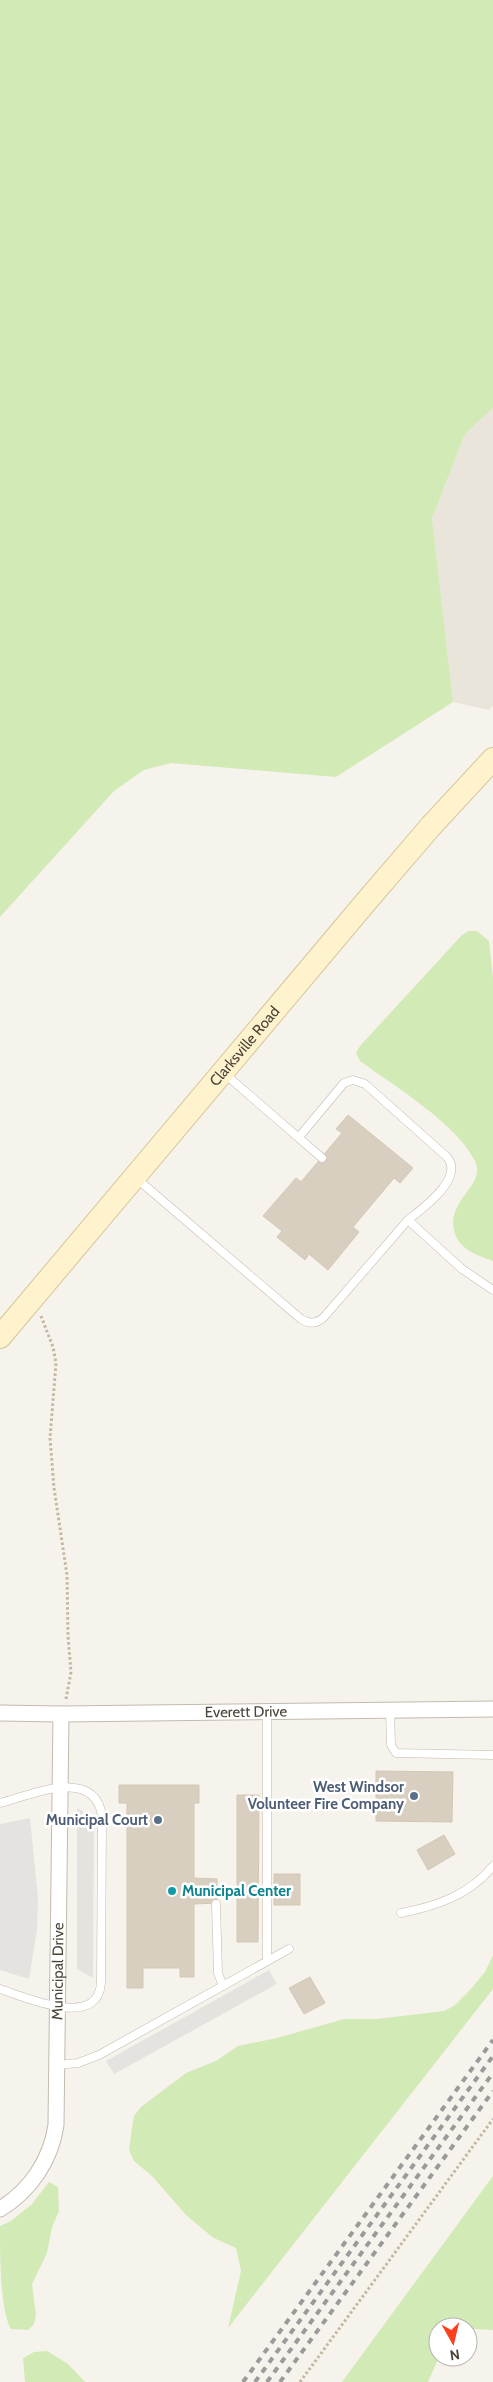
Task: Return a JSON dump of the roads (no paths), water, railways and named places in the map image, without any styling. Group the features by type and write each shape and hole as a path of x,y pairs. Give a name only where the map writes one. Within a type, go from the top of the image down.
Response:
{"street":[{"name":"Clarksville Road","path":"0,1337 425,833 493,759"},
{"name":"Everett Drive","path":"0,1712 63,1714 267,1713 390,1711 406,1709 493,1709"},
{"name":"Municipal Drive","path":"0,2209 26,2189 47,2157 56,2125 59,1787 63,1714"}],"lane":[{"path":"223,1072 322,1158"},
{"path":"134,1177 301,1318 308,1322 317,1322 324,1317 408,1220 432,1200 449,1180 452,1164 447,1157 365,1084 353,1080 344,1083 298,1137"},
{"path":"408,1220 462,1269 493,1290"},
{"path":"390,1711 390,1745 396,1753 493,1755"},
{"path":"267,1713 267,1961"},
{"path":"0,1803 59,1787 80,1789 94,1795 101,1809 102,1825 100,1991 96,1998 85,2006 58,2008 0,1989"},
{"path":"401,1913 432,1906 455,1897 470,1888 493,1866"},
{"path":"216,1904 218,1973 223,1986"},
{"path":"57,2065 88,2060 289,1949"}],"railway":[{"path":"243,2382 493,2040"},
{"path":"255,2382 493,2056"},
{"path":"267,2382 493,2073"},
{"path":"280,2382 493,2091"}],"place":[{"name":"West Windsor Volunteer Fire Company","path":"414,1796"},
{"name":"Municipal Court","path":"158,1820"},
{"name":"Municipal Center","path":"172,1891"}]}
